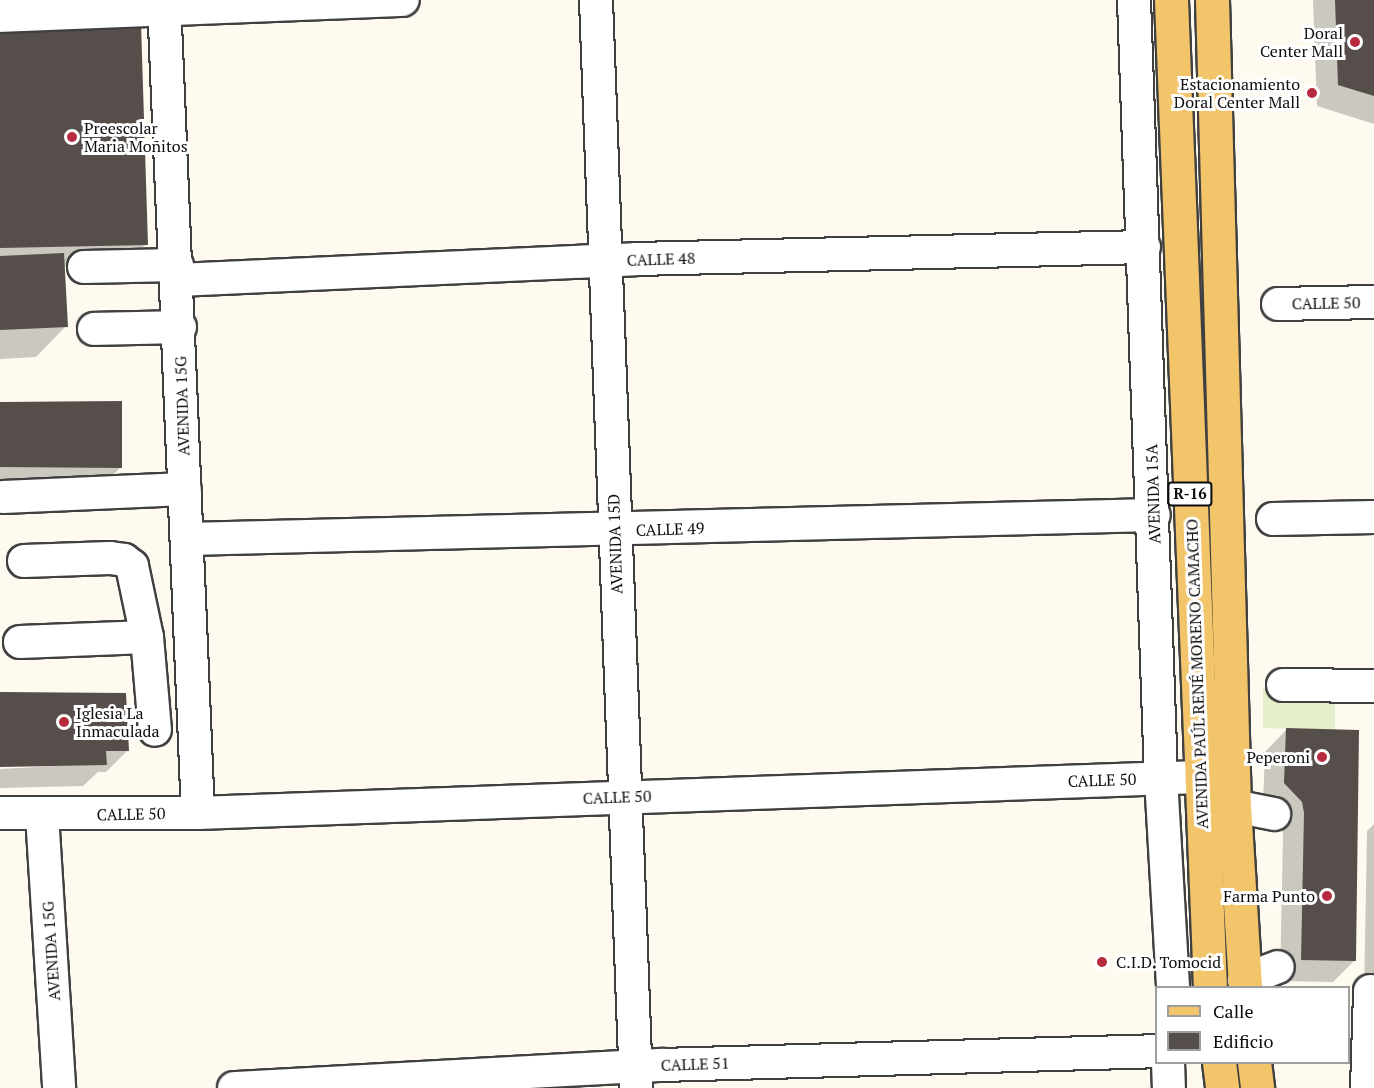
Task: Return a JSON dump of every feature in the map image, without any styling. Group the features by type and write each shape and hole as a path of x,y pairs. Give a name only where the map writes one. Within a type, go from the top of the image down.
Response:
{"main road":[{"name":"AVENIDA PAÚL RENÉ MORENO CAMACHO","path":"1171,0 1223,786 1244,984"},
{"name":"AVENIDA PAÚL RENÉ MORENO CAMACHO","path":"1210,986 1223,786 1212,0"},
{"path":"1219,1064 1222,1088"},
{"path":"1254,1064 1257,1088"}],"street":[{"path":"0,16 164,5 403,0"},
{"name":"AVENIDA 15D","path":"596,0 635,1077"},
{"name":"AVENIDA 15A","path":"1134,0 1154,515 1161,778 1173,986"},
{"name":"AVENIDA 15G","path":"164,5 178,272 198,813"},
{"name":"CALLE 48","path":"84,267 178,272 1144,247"},
{"name":"CALLE 50","path":"1278,304 1374,302"},
{"path":"94,329 180,327"},
{"path":"3,496 185,489"},
{"name":"CALLE 49","path":"187,539 614,531 1154,515"},
{"path":"1273,519 1374,517"},
{"path":"24,561 124,560 132,566 141,596 147,637 155,730"},
{"path":"141,596 189,596"},
{"path":"20,642 147,637"},
{"path":"1283,685 1374,686"},
{"name":"CALLE 50","path":"0,813 42,815 198,813 1161,778 1223,786 1274,814"},
{"name":"AVENIDA 15G","path":"42,815 59,1088"},
{"path":"1244,984 1278,967"},
{"path":"1367,1088 1370,991"},
{"name":"CALLE 51","path":"234,1088 635,1077 1155,1051"},
{"path":"1168,1064 1169,1088"}],"green space":[{"path":"1263,689 1335,690 1335,730 1263,728"}],"building":[{"name":"Doral Center Mall","path":"1335,0 1374,0 1374,96 1338,85"},
{"name":"Preescolar Maria Moñitos","path":"141,24 148,245 0,248 0,30"},
{"path":"64,253 68,327 0,330 0,256"},
{"path":"122,401 122,468 0,467 0,402"},
{"name":"Iglesia La Inmaculada","path":"0,692 126,693 129,751 106,751 107,765 0,767"},
{"path":"1286,728 1359,730 1356,961 1301,960 1304,813 1302,802 1284,783"}],"place":[{"name":"Doral Center Mall","path":"1355,42"},
{"name":"Estacionamiento Doral Center Mall","path":"1312,93"},
{"name":"Preescolar Maria Moñitos","path":"72,137"},
{"name":"Iglesia La Inmaculada","path":"64,722"},
{"name":"Peperoni","path":"1322,757"},
{"name":"Farma Punto","path":"1327,896"},
{"name":"C.I.D. Tomocid","path":"1102,962"}]}
